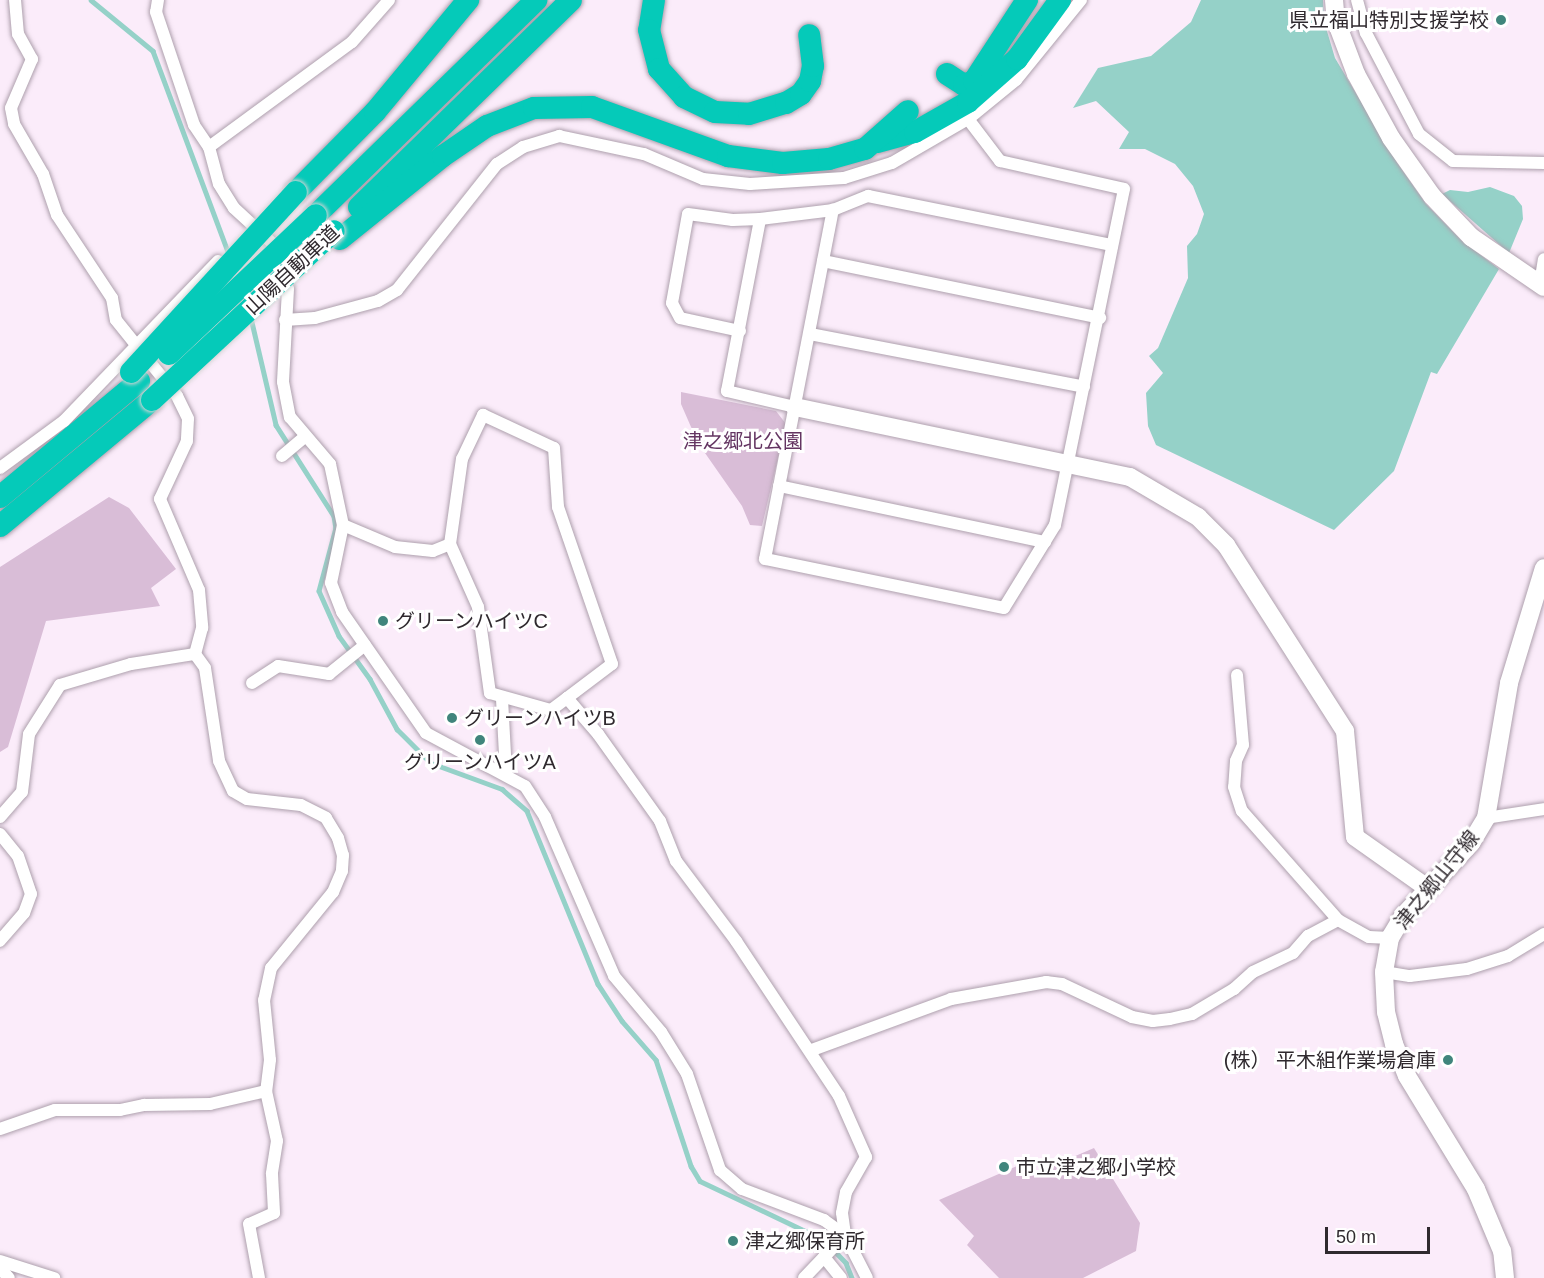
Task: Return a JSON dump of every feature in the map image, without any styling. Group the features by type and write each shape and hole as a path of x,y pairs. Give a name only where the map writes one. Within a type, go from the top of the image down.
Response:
{"highway":[{"path":"444,26 460,0"},
{"path":"135,377 296,192 375,112 444,26 468,0"},
{"name":"山陽自動車道","path":"0,497 22,481 316,215 536,0"},
{"name":"山陽自動車道","path":"0,526 152,400 275,286 337,235 571,0"},
{"path":"654,0 649,30 660,69 684,97 715,112 749,114 786,103 801,94 810,81 813,66 809,35"},
{"path":"947,74 964,85 974,81 1027,0"},
{"path":"877,142 915,132 968,102 1017,59 1060,0"},
{"path":"337,235 487,126 534,108 592,107 696,147 759,161 829,159 865,149 877,142 908,111"}],"street":[{"path":"15,0 18,34 32,59 11,108 14,124 43,174 57,214 112,298 116,320 177,396 188,420 187,441 160,500 199,590 202,628 195,654"},
{"path":"158,0 156,12 194,126 209,147 219,184 234,208 273,244 288,289 283,382 290,417 330,464 343,525 331,583 342,612 426,733 525,786 545,817 614,976 661,1032 687,1074 720,1170 742,1189 824,1220 845,1235"},
{"path":"209,147 352,42 389,0"},
{"path":"285,320 315,318 378,301 397,290 497,164 523,147 559,136 644,154 703,179 750,184 794,184 844,177 892,163 968,119 1016,80 1081,0"},
{"path":"1334,0 1336,21 1356,74 1391,138 1432,196 1472,237 1542,286"},
{"path":"1357,0 1366,33 1419,134 1453,161 1544,163"},
{"path":"833,210 765,559 1004,608 1055,525 1100,318 1124,189 1000,161 968,119"},
{"path":"740,331 680,318 672,303 688,214 733,220 760,219 833,210 868,196 1112,245"},
{"path":"760,219 728,391 1130,477 1198,517 1226,545 1345,731 1350,759 1351,825 1355,837 1426,887"},
{"path":"0,468 64,421 253,226"},
{"path":"1542,286 1544,259"},
{"path":"823,261 1100,318"},
{"path":"810,334 1084,387"},
{"path":"483,415 554,448 558,507 612,664 567,698 551,710 502,699 490,693 478,607 450,544 462,459 483,415"},
{"path":"282,456 305,437"},
{"path":"779,486 1045,542"},
{"path":"343,525 395,547 433,551 450,544"},
{"name":"津之郷山守線","path":"1505,1278 1502,1251 1476,1189 1407,1076 1394,1044 1386,1012 1384,972 1390,938 1426,887 1471,843 1485,818 1509,683 1544,568"},
{"path":"252,683 278,666 329,674 365,645"},
{"path":"0,817 22,792 29,734 60,686 131,664 195,654"},
{"path":"195,654 205,668 219,762 233,790 247,799 301,805 326,818 338,838 343,855 342,871 333,892 271,968 264,999 270,1060 266,1091 277,1141 272,1174 274,1213 249,1224 259,1278"},
{"path":"1237,675 1243,745 1236,760 1234,787 1242,811 1338,920 1369,936 1390,938"},
{"path":"567,698 598,734 660,821 676,861 736,940 792,1030 812,1050 839,1096 866,1157 846,1192 842,1213 845,1235 867,1278"},
{"path":"502,699 506,774"},
{"path":"1485,818 1544,809"},
{"path":"0,834 18,856 31,894 24,913 0,941"},
{"path":"812,1050 951,999 1046,981 1062,984 1132,1017 1153,1021 1192,1014 1234,989 1252,972 1293,953 1308,936 1338,920"},
{"path":"1384,972 1410,976 1467,969 1508,956 1544,934"},
{"path":"0,1129 55,1110 120,1110 144,1105 210,1104 266,1091"},
{"path":"804,1278 845,1235"},
{"path":"824,1257 841,1278"},
{"path":"0,1261 54,1278"},
{"path":"0,1268 9,1278"}],"green space":[{"name":"津之郷北公園","path":"681,392 776,411 786,424 762,526 750,525 742,506 698,443 681,404"},
{"path":"109,497 129,508 176,569 151,588 160,606 46,621 8,747 0,752 0,567"},
{"path":"1094,1148 1140,1223 1136,1251 1083,1278 999,1278 967,1245 974,1236 939,1200 1017,1166 1024,1178"}],"shaded area":[{"path":"1201,0 1323,0 1324,21 1335,58 1398,164 1426,204 1461,240 1499,269 1437,374 1431,372 1394,471 1334,530 1156,445 1148,426 1146,393 1163,373 1149,356 1158,348 1188,278 1187,246 1197,234 1204,214 1193,186 1175,164 1145,149 1119,149 1129,132 1096,101 1073,108 1098,68 1151,56 1191,22"},
{"path":"1490,187 1514,196 1522,206 1523,219 1509,253 1442,194 1450,190 1468,192"}],"waterway":[{"path":"91,0 153,51 229,254"},
{"path":"251,318 276,425 334,516 336,528 319,591 339,636 370,679 397,729 431,763 502,789 527,811 598,984 622,1021 656,1060 691,1166 700,1181 824,1240 846,1263 852,1278"}],"place":[{"name":"県立福山特別支援学校","path":"1501,20"},
{"name":"グリーンハイツC","path":"383,621"},
{"name":"グリーンハイツB","path":"452,718"},
{"name":"グリーンハイツA","path":"480,740"},
{"name":"(株） 平木組作業場倉庫","path":"1448,1060"},
{"name":"市立津之郷小学校","path":"1004,1167"},
{"name":"津之郷保育所","path":"733,1241"}]}
